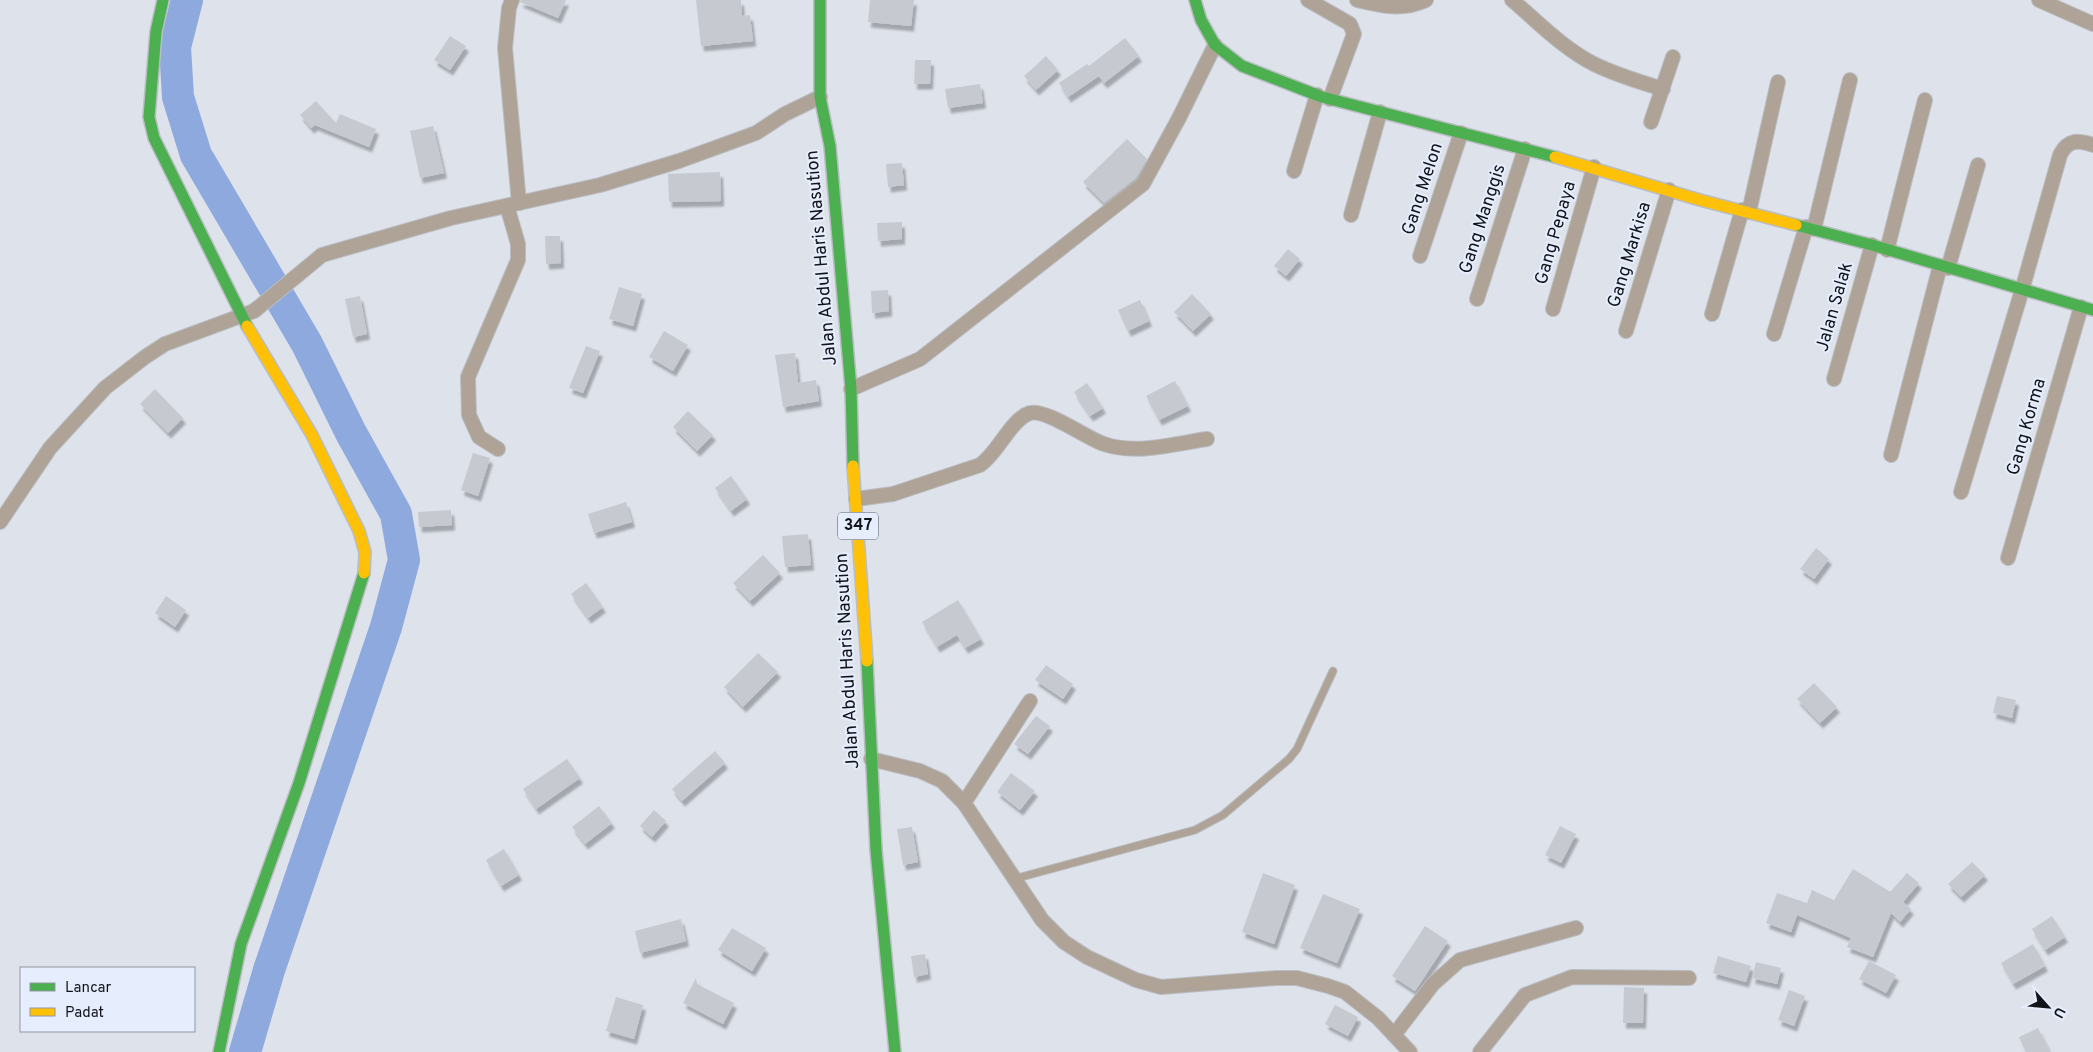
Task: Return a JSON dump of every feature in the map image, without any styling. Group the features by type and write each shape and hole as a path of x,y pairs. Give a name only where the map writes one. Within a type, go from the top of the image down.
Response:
{"street":[{"path":"163,0 156,32 149,117 152,131 188,210 312,435 359,531 365,552 364,578 299,783 241,944 219,1052"},
{"path":"498,449 479,437 469,415 468,377 518,260 513,205 505,48 509,8 512,0"},
{"name":"Jalan Abdul Haris Nasution","path":"820,0 820,98 830,146 851,389 856,499 863,588 870,759 894,1052"},
{"path":"1196,0 1201,20 1215,45 1242,66 1323,97 1594,167 1669,190 1872,245 2090,309"},
{"path":"1294,171 1323,97 1354,34 1350,24 1308,0"},
{"path":"1357,0 1375,5 1402,7 1426,0"},
{"path":"1512,0 1568,47 1592,64 1621,76 1663,89"},
{"path":"2039,0 2093,24"},
{"path":"851,389 920,359 1143,184 1179,118 1215,45"},
{"path":"1650,122 1673,56"},
{"path":"1774,334 1810,228 1850,80"},
{"path":"1712,314 1745,211 1778,82"},
{"path":"0,522 50,448 105,388 165,344 247,314 322,256 451,218 600,185 679,161 756,133 785,114 820,98"},
{"path":"1887,250 1925,100"},
{"path":"1351,215 1380,112"},
{"name":"Gang Melon","path":"1420,256 1461,132"},
{"path":"1961,492 2022,290 2060,155 2071,142 2093,145"},
{"name":"Gang Manggis","path":"1477,300 1525,150"},
{"path":"1891,455 1944,267 1978,165"},
{"name":"Gang Pepaya","path":"1553,309 1594,167"},
{"name":"Gang Markisa","path":"1626,331 1669,190"},
{"name":"Jalan Salak","path":"1834,379 1872,245"},
{"name":"Gang Korma","path":"2008,558 2090,309"},
{"path":"856,499 894,494 980,465 990,459 1018,421 1028,414 1034,413 1055,418 1102,444 1118,448 1141,449 1207,439"},
{"path":"964,803 1030,701"},
{"path":"870,759 930,774 942,781 964,803 1042,920 1064,942 1088,957 1136,980 1162,987 1297,978 1345,992 1378,1018 1410,1052"},
{"path":"1394,1035 1433,984 1460,960 1576,928"},
{"path":"1480,1052 1526,996 1572,977 1689,978"}],"lane":[{"path":"1014,879 1195,830 1223,815 1289,759 1298,749 1333,671"}],"building":[{"path":"521,0 566,0 558,18 520,2"},
{"path":"696,0 741,0 742,16 750,15 753,41 701,46"},
{"path":"870,0 914,0 911,26 868,22"},
{"path":"450,36 466,46 450,70 434,60"},
{"path":"1125,38 1139,56 1104,83 1099,76 1068,97 1059,83 1087,64 1089,66"},
{"path":"1046,56 1058,70 1036,90 1024,76"},
{"path":"915,60 931,60 930,84 914,84"},
{"path":"980,84 983,103 948,108 945,89"},
{"path":"316,101 336,123 340,114 376,129 369,147 315,125 311,128 300,115"},
{"path":"433,126 444,173 420,178 410,131"},
{"path":"1127,139 1147,159 1136,178 1104,203 1083,182"},
{"path":"902,163 904,185 888,187 886,164"},
{"path":"720,172 721,201 669,202 668,174"},
{"path":"902,222 902,239 878,241 877,223"},
{"path":"545,236 560,236 561,263 546,264"},
{"path":"1288,249 1300,259 1286,276 1274,266"},
{"path":"619,287 642,294 633,326 609,319"},
{"path":"888,290 889,311 872,313 871,291"},
{"path":"1192,294 1211,314 1193,331 1174,312"},
{"path":"360,296 367,334 353,337 345,299"},
{"path":"1140,300 1149,321 1128,331 1118,310"},
{"path":"664,331 688,345 673,371 649,357"},
{"path":"586,346 600,351 583,393 569,388"},
{"path":"795,353 798,383 816,380 819,401 783,407 775,355"},
{"path":"1175,381 1188,406 1159,420 1146,396"},
{"path":"1087,383 1103,408 1090,416 1074,392"},
{"path":"155,389 183,418 168,433 140,404"},
{"path":"688,411 713,435 697,451 673,427"},
{"path":"473,453 490,458 478,496 461,490"},
{"path":"731,476 747,499 731,511 715,488"},
{"path":"626,502 632,522 594,533 588,514"},
{"path":"451,510 452,525 419,527 418,512"},
{"path":"808,534 811,565 785,567 782,536"},
{"path":"1816,548 1829,559 1814,579 1800,569"},
{"path":"763,555 780,573 750,601 733,583"},
{"path":"586,583 603,607 588,618 571,594"},
{"path":"166,596 186,610 175,627 155,613"},
{"path":"958,600 981,639 965,648 957,635 937,647 922,622"},
{"path":"758,653 778,672 743,707 724,687"},
{"path":"1046,665 1073,684 1063,699 1035,680"},
{"path":"1814,683 1837,707 1820,723 1797,699"},
{"path":"1997,696 2016,700 2012,718 1993,713"},
{"path":"1036,716 1050,726 1028,754 1014,744"},
{"path":"715,751 725,763 682,801 672,789"},
{"path":"567,759 580,778 536,809 523,789"},
{"path":"1011,773 1035,791 1020,810 997,792"},
{"path":"599,806 612,823 585,844 572,827"},
{"path":"654,810 666,821 652,837 640,826"},
{"path":"1560,826 1576,834 1561,863 1545,855"},
{"path":"912,827 918,862 903,865 897,829"},
{"path":"504,849 519,875 501,886 486,860"},
{"path":"1972,862 1985,875 1961,897 1948,884"},
{"path":"1853,869 1889,891 1907,873 1919,883 1903,902 1911,909 1900,922 1891,913 1873,957 1847,947 1851,938 1797,915 1791,932 1766,923 1777,893 1807,903 1812,890 1834,900"},
{"path":"1263,873 1295,885 1274,944 1242,932"},
{"path":"1323,894 1360,909 1337,963 1300,948"},
{"path":"2052,916 2065,937 2045,950 2032,929"},
{"path":"681,919 686,941 640,953 635,931"},
{"path":"1425,926 1448,941 1415,991 1392,976"},
{"path":"732,928 766,948 752,971 718,950"},
{"path":"2033,944 2045,966 2013,984 2001,963"},
{"path":"925,954 928,974 914,977 911,956"},
{"path":"1718,956 1751,966 1746,982 1713,973"},
{"path":"1869,961 1896,975 1886,993 1859,979"},
{"path":"1756,962 1781,968 1777,984 1752,978"},
{"path":"696,978 697,984 734,1003 723,1024 683,1003"},
{"path":"1624,987 1644,988 1643,1023 1623,1023"},
{"path":"1789,990 1805,996 1794,1026 1778,1020"},
{"path":"616,997 643,1005 634,1039 606,1031"},
{"path":"1335,1005 1358,1017 1348,1036 1325,1024"},
{"path":"2038,1028 2050,1052 2026,1052 2019,1037"}],"waterway":[{"path":"187,0 175,47 178,97 196,155 307,344 351,433 396,514 404,560 386,627 269,970 245,1052"}],"traffic: fast":[{"path":"163,0 156,32 149,117 154,138 247,326"},
{"path":"820,0 820,97 830,146 851,389 853,466"},
{"path":"1195,0 1201,20 1215,45 1242,66 1322,97 1555,157"},
{"path":"1796,225 1872,245 2093,310"},
{"path":"219,1052 241,944 299,783 364,573"},
{"path":"867,661 876,850 895,1052"}],"traffic: slow":[{"path":"1555,157 1700,200 1796,225"},
{"path":"247,326 312,435 359,531 365,552 364,573"},
{"path":"853,466 867,661"}]}
